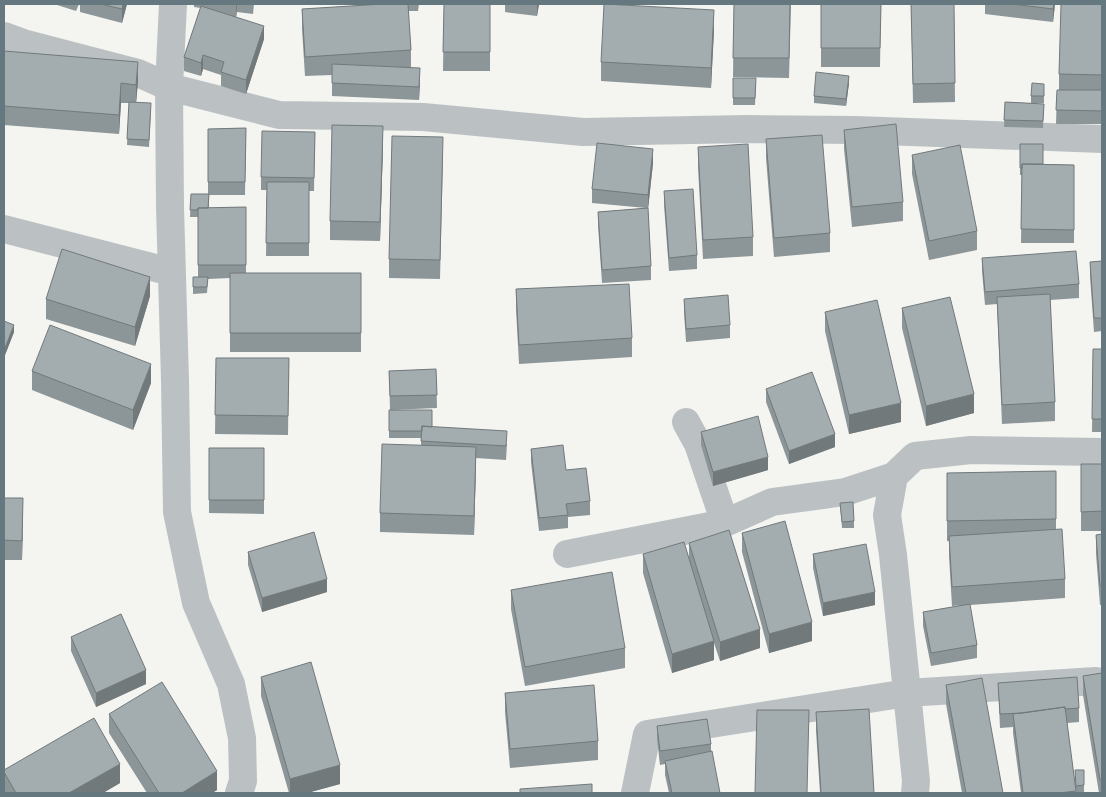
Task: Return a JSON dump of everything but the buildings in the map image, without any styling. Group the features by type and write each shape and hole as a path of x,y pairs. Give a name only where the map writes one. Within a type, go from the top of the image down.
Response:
{"street":[{"path":"174,4 169,87 177,512 196,603 231,684 242,738 243,781 239,793"},
{"path":"4,36 23,43 138,73 169,87 279,116 423,117 583,132 748,129 856,130 1102,139"},
{"path":"4,229 172,272"},
{"path":"686,422 698,444 724,523"},
{"path":"567,554 724,523 772,502 845,492 894,476 915,456 971,450 1102,452"},
{"path":"894,476 887,515 893,555 916,781 915,793"},
{"path":"635,793 647,734 907,693 1096,681"}]}
